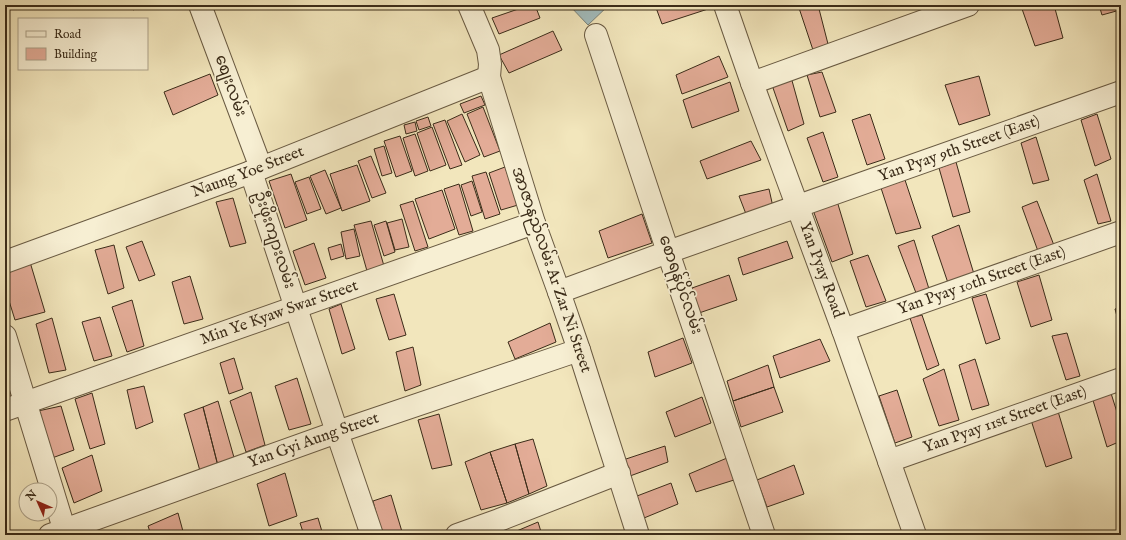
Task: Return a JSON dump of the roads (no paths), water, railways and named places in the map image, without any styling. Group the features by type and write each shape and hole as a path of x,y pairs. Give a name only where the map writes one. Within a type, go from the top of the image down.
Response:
{"street":[{"name":"စျေးလမ်း","path":"200,5 256,170"},
{"name":"အာဇာနည်လမ်း Ar Zar Ni Street","path":"469,5 488,50 490,64 489,77 534,223 579,350 638,535"},
{"name":"Yan Pyay Road","path":"725,5 752,83 843,330 915,535"},
{"path":"752,83 968,5"},
{"name":"စောရန်ပိုင်လမ်း","path":"596,35 764,535"},
{"name":"Naung Yoe Street","path":"5,262 256,170 489,77"},
{"name":"Yan Pyay 9th Street (East)","path":"559,292 1121,92"},
{"name":"ဦးဖိုးကျားလမ်း","path":"256,170 296,307 372,535"},
{"name":"Min Ye Kyaw Swar Street","path":"5,410 534,223"},
{"name":"Yan Pyay 10th Street (East)","path":"843,330 1121,232"},
{"path":"5,336 25,403 60,533"},
{"name":"Yan Gyi Aung Street","path":"60,533 337,432 579,350"},
{"name":"Yan Pyay 11st Street (East)","path":"889,461 1121,379"},
{"path":"457,535 502,528 619,473"}],"water":[{"path":"569,5 609,5 588,25"}]}
